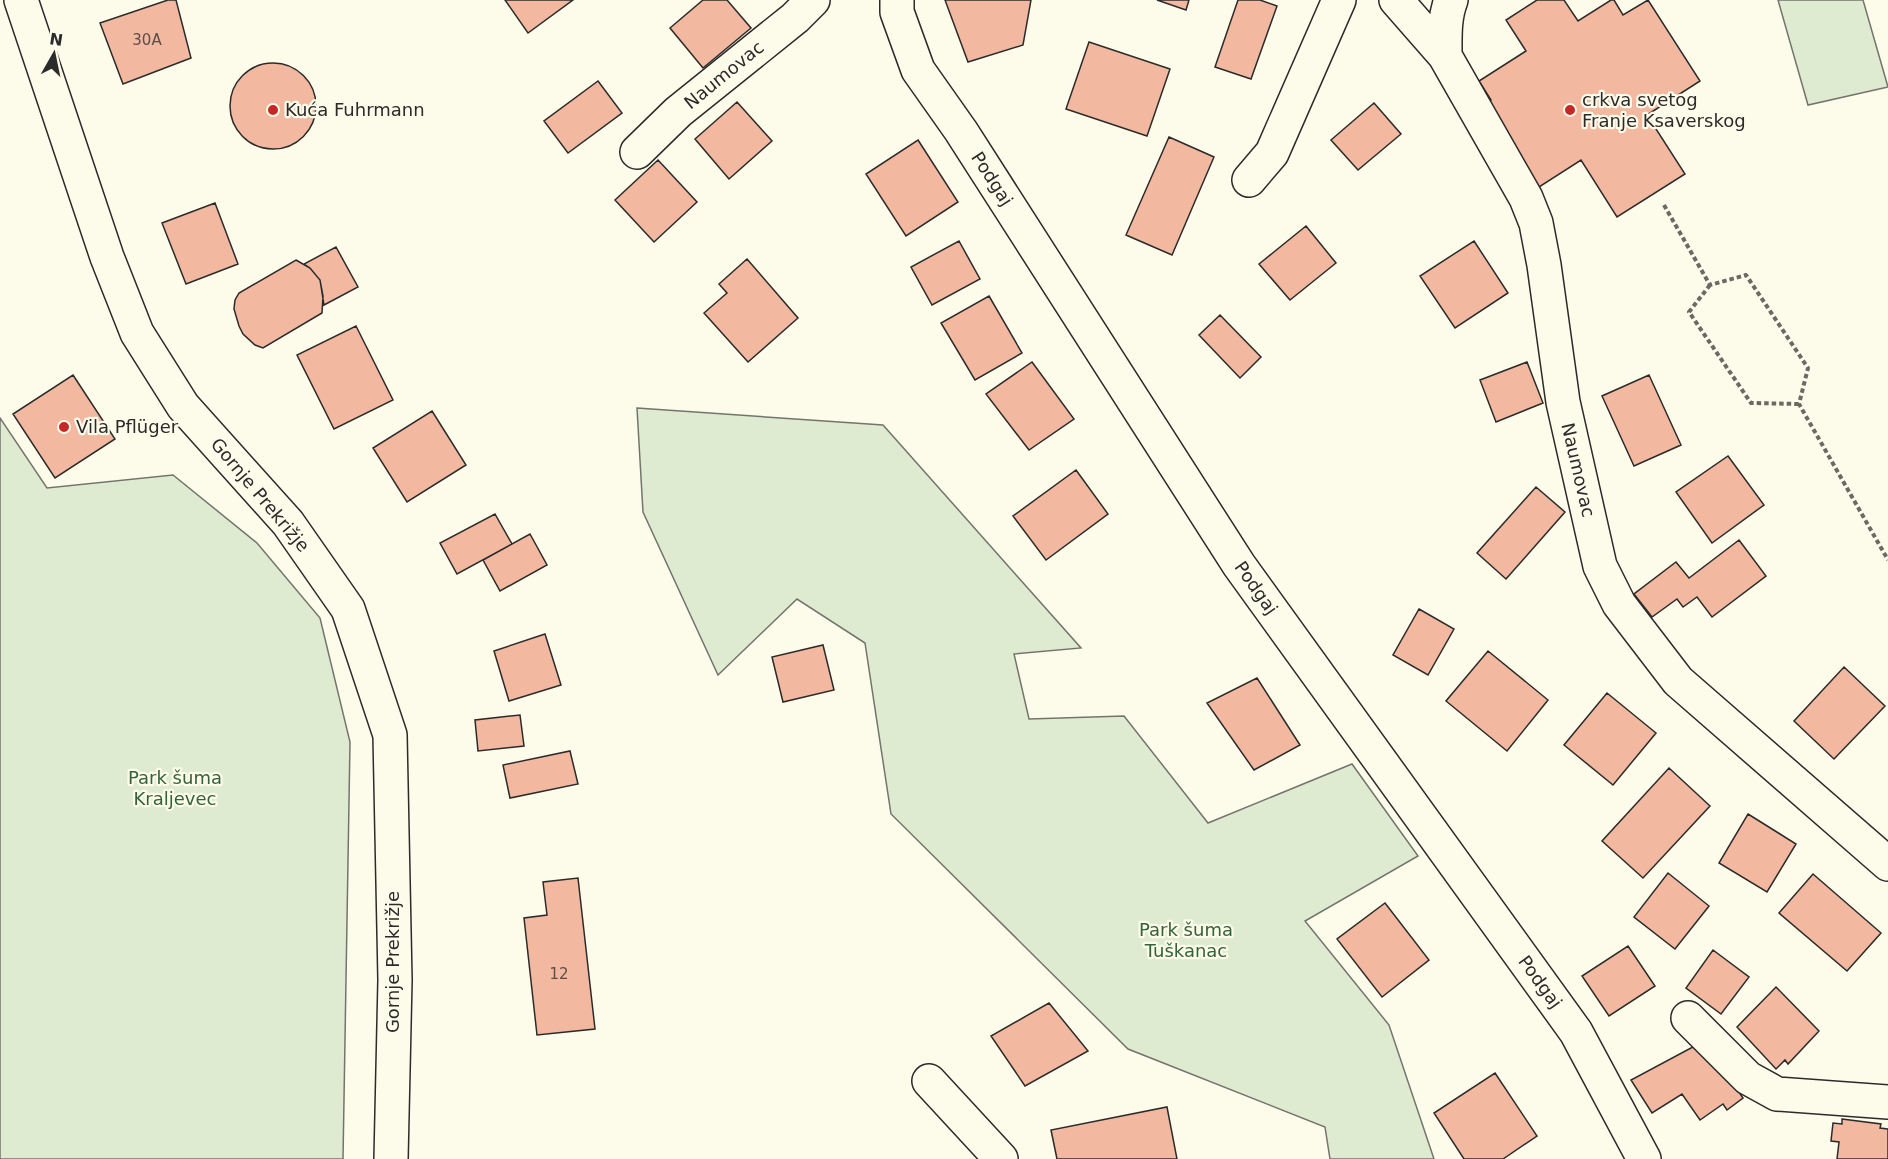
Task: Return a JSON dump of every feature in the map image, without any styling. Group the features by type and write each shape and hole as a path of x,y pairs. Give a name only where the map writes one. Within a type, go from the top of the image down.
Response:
{"street":[{"name":"Gornje Prekrižje","path":"21,0 104,246 136,333 183,406 288,523 348,609 390,735 395,980 392,1159"},
{"name":"Podgaj","path":"897,0 897,12 918,70 961,131 1239,565 1576,1032 1644,1159"},
{"path":"1249,180 1272,153 1339,0"},
{"name":"Naumovac","path":"1396,0 1445,56 1526,198 1536,223 1563,402 1600,566 1619,604 1678,681 1888,864"},
{"path":"1445,56 1447,9 1451,0"},
{"name":"Naumovac","path":"637,152 794,6"},
{"path":"1688,1018 1748,1078 1777,1094 1888,1102"},
{"path":"929,1081 1001,1159"}],"path":[{"path":"1664,205 1710,285"},
{"path":"1799,404 1751,403 1689,312 1710,285 1746,275 1808,368 1799,404 1888,560"}],"green space":[{"path":"1778,0 1863,0 1888,87 1808,105"},
{"name":"Park šuma Tuškanac","path":"637,408 883,425 1081,648 1014,654 1029,719 1124,716 1208,823 1352,764 1418,856 1305,921 1389,1025 1434,1159 1330,1159 1325,1127 1128,1049 891,814 865,643 797,599 718,675 643,512"},
{"name":"Park šuma Kraljevec","path":"0,418 47,488 173,475 257,543 320,618 350,742 343,1159 0,1159"}],"building":[{"path":"168,0 176,0 191,58 123,84 100,23"},
{"path":"505,0 573,0 528,33"},
{"path":"703,0 727,0 751,28 703,68 670,28"},
{"path":"945,0 1031,0 1023,45 968,62"},
{"path":"1157,0 1189,0 1186,10"},
{"path":"1238,0 1260,0 1277,6 1251,79 1215,67"},
{"name":"crkva svetog Franje Ksaverskog","path":"1537,0 1564,0 1578,21 1611,0 1614,0 1623,15 1648,0 1700,81 1647,115 1685,174 1617,217 1581,160 1536,189 1483,105 1491,100 1479,81 1526,51 1506,20"},
{"path":"1089,42 1170,69 1147,136 1066,109"},
{"name":"Kuća Fuhrmann","path":"273,63 297,70 309,82 316,106 309,130 297,142 273,149 249,142 237,130 230,106 237,82 249,70"},
{"path":"598,81 622,113 568,153 544,121"},
{"path":"737,102 772,141 729,179 695,139"},
{"path":"1374,103 1401,134 1358,170 1331,140"},
{"path":"1169,137 1214,157 1172,255 1126,235"},
{"path":"918,140 958,202 906,236 866,174"},
{"path":"658,160 697,202 654,242 615,200"},
{"path":"215,203 238,264 186,284 162,223"},
{"path":"1306,226 1336,263 1290,300 1259,264"},
{"path":"959,241 980,279 932,305 911,267"},
{"path":"1474,241 1508,293 1455,328 1420,276"},
{"path":"336,247 358,287 324,305 320,280 304,264"},
{"path":"747,259 798,318 748,362 704,313 727,293 719,284"},
{"path":"296,260 310,268 320,280 323,296 322,313 263,348 255,345 243,334 239,326 234,309 235,300 239,293"},
{"path":"989,296 1022,353 975,380 941,323"},
{"path":"1220,315 1261,357 1240,378 1199,335"},
{"path":"356,326 393,400 334,429 297,355"},
{"path":"1032,362 1074,419 1029,450 986,394"},
{"path":"1527,362 1543,403 1496,422 1480,380"},
{"name":"Vila Pflüger","path":"73,375 115,439 55,478 13,414"},
{"path":"1649,375 1681,445 1634,466 1602,396"},
{"path":"432,411 466,465 407,502 373,448"},
{"path":"1728,456 1764,505 1712,543 1676,492"},
{"path":"1076,470 1108,514 1046,560 1013,516"},
{"path":"1536,487 1565,512 1506,579 1477,553"},
{"path":"495,514 512,544 457,574 440,543"},
{"path":"530,534 547,565 500,591 483,560"},
{"path":"1739,540 1766,576 1712,617 1697,597 1683,607 1677,599 1652,617 1634,594 1676,562 1689,578"},
{"path":"1419,609 1454,629 1428,675 1393,655"},
{"path":"545,634 561,685 509,701 494,651"},
{"path":"823,645 834,690 783,702 772,657"},
{"path":"1488,651 1548,700 1507,751 1446,701"},
{"path":"1844,667 1885,706 1834,759 1794,721"},
{"path":"1257,678 1300,745 1254,770 1207,703"},
{"path":"1607,693 1656,733 1613,785 1564,745"},
{"path":"520,715 524,746 478,751 475,720"},
{"path":"570,751 578,784 510,798 503,765"},
{"path":"1669,768 1710,806 1643,878 1602,841"},
{"path":"1748,814 1796,844 1767,892 1719,863"},
{"path":"1668,873 1709,906 1675,949 1634,917"},
{"path":"1813,874 1881,933 1847,971 1779,913"},
{"path":"578,878 595,1029 537,1035 524,918 547,915 543,882"},
{"path":"1385,903 1429,960 1382,997 1337,939"},
{"path":"1628,946 1655,986 1609,1016 1582,976"},
{"path":"1713,950 1749,977 1721,1014 1686,988"},
{"path":"1776,987 1819,1031 1788,1064 1785,1060 1776,1069 1737,1027"},
{"path":"1049,1003 1088,1051 1025,1086 991,1036"},
{"path":"1704,1041 1743,1098 1727,1110 1723,1104 1700,1120 1682,1094 1652,1113 1631,1080"},
{"path":"1495,1073 1537,1136 1503,1159 1464,1159 1434,1113"},
{"path":"1167,1107 1177,1159 1057,1159 1051,1130"},
{"path":"1842,1119 1881,1124 1880,1128 1888,1129 1888,1159 1837,1159 1839,1142 1831,1141 1833,1123 1842,1124"}],"place":[{"name":"Kuća Fuhrmann","path":"273,110"},
{"name":"crkva svetog Franje Ksaverskog","path":"1570,110"},
{"name":"Vila Pflüger","path":"64,427"}]}
